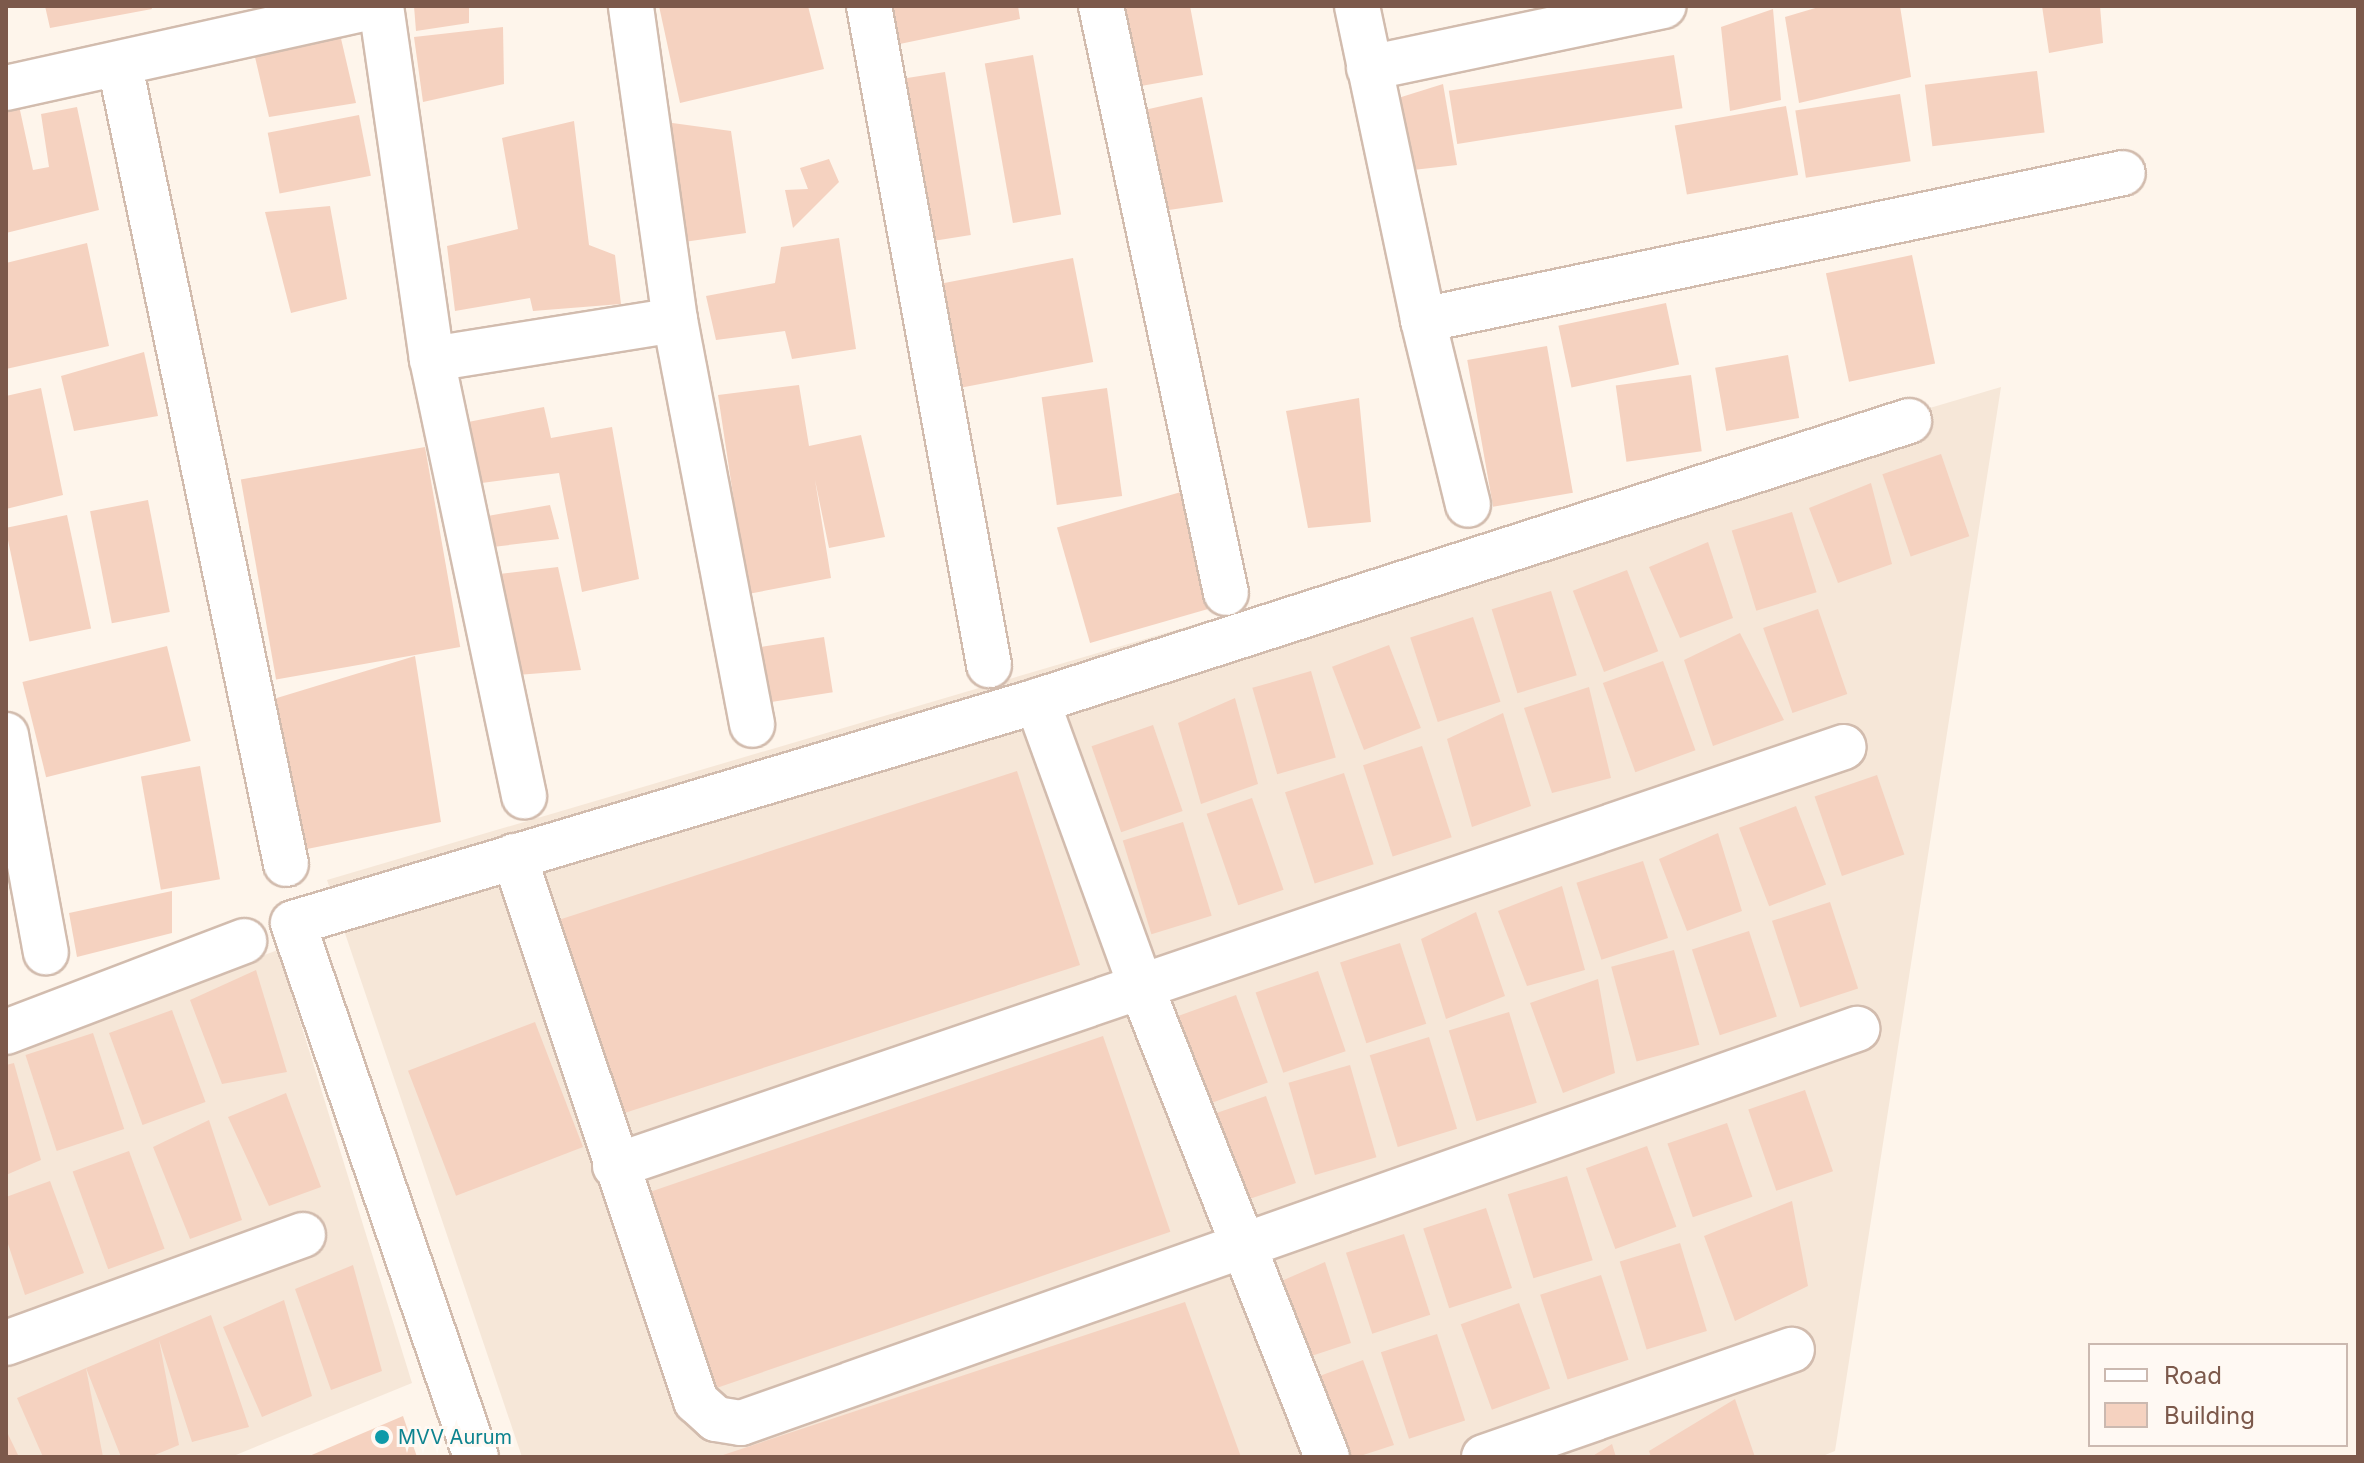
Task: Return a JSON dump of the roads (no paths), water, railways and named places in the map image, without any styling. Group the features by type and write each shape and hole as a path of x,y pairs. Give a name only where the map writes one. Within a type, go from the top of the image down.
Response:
{"street":[{"path":"6,88 120,66 375,6"},
{"path":"381,6 432,359 524,796"},
{"path":"631,6 675,320 752,725"},
{"path":"869,6 989,665"},
{"path":"1101,6 1226,593"},
{"path":"1357,6 1423,320 1468,505"},
{"path":"1369,68 1664,6"},
{"path":"120,66 286,864"},
{"path":"1423,320 2123,173"},
{"path":"432,359 675,320"},
{"path":"476,1457 293,923 1037,701 1909,421"},
{"path":"1037,701 1140,984 1327,1457"},
{"path":"6,735 46,952"},
{"path":"615,1166 1140,984 1844,747"},
{"path":"514,856 696,1401 716,1419 741,1423 1857,1029"},
{"path":"6,1032 244,941"},
{"path":"6,1343 303,1235"},
{"path":"1484,1457 1792,1350"}],"place":[{"name":"MVV Aurum","path":"382,1437"}]}
